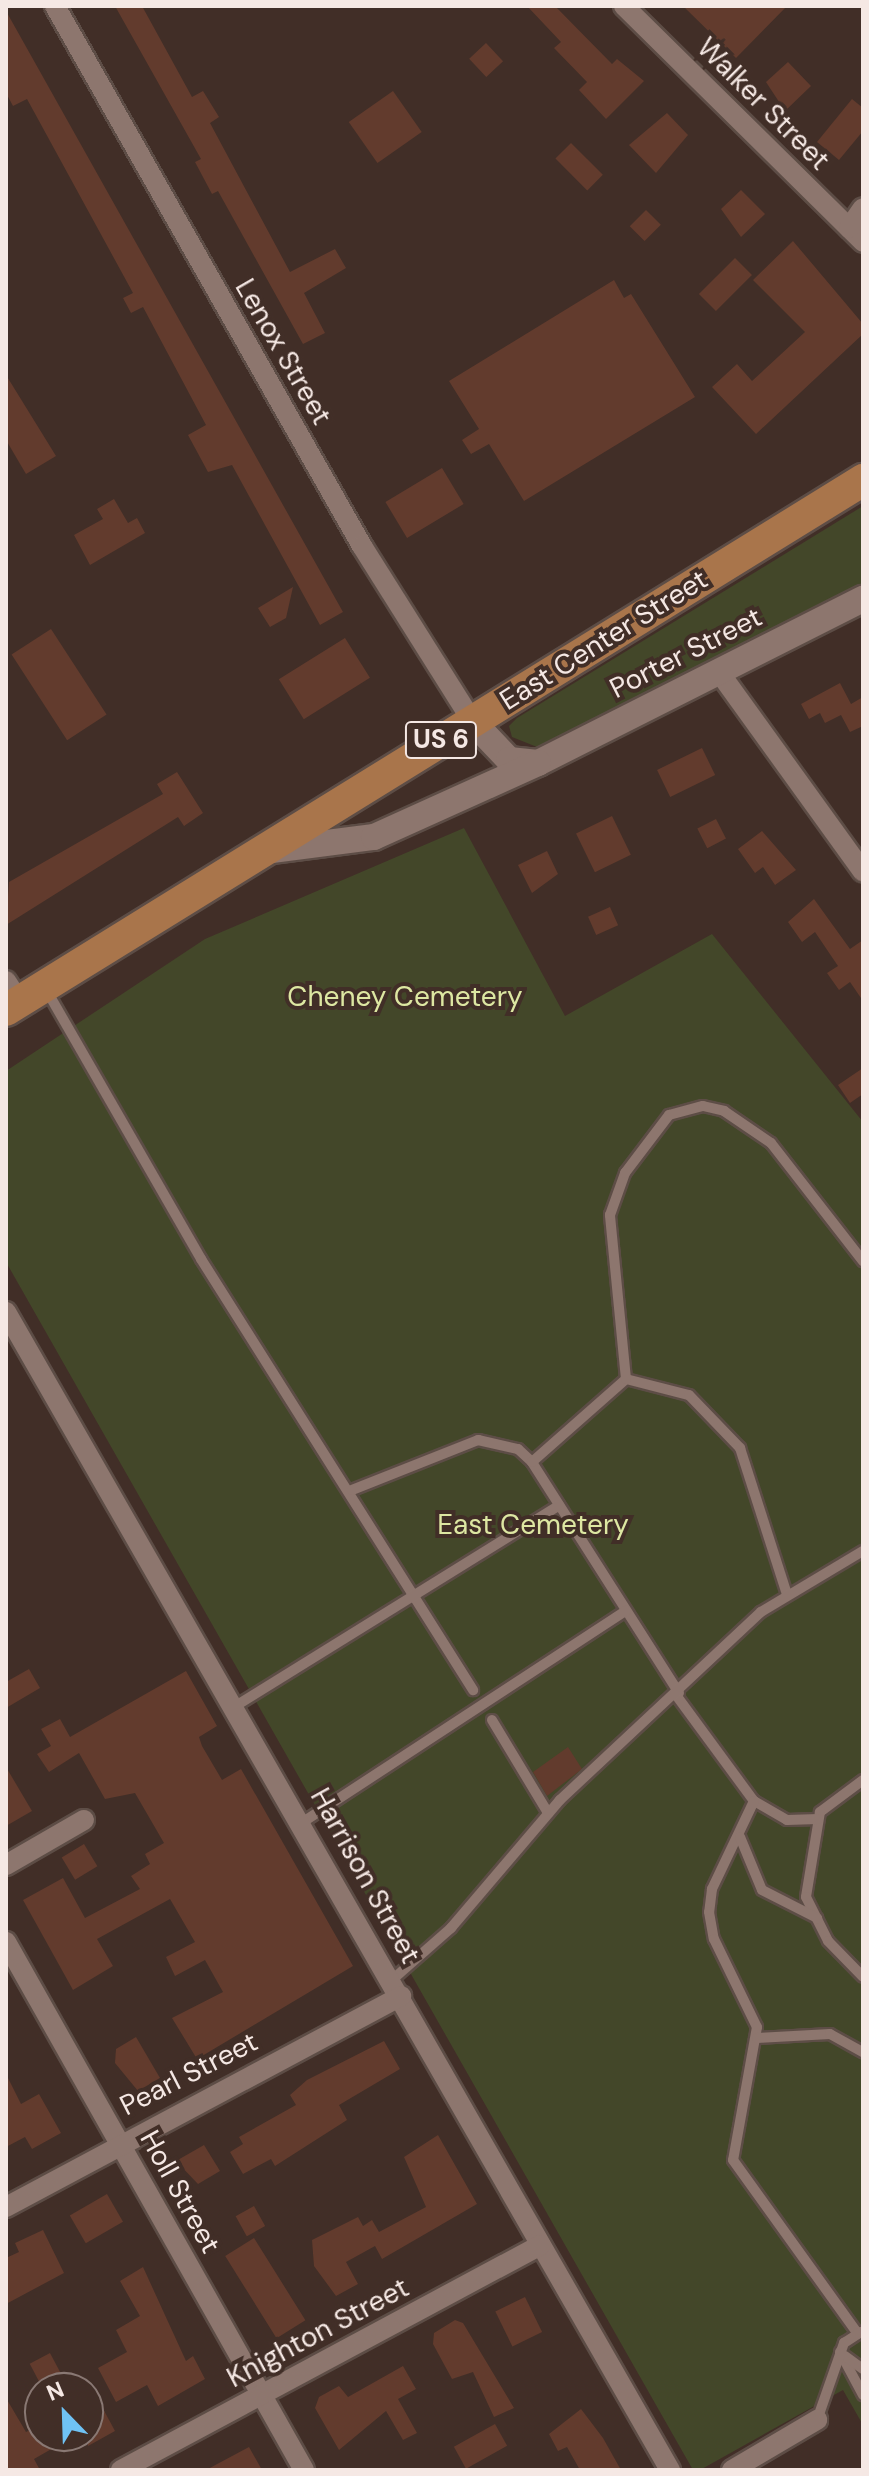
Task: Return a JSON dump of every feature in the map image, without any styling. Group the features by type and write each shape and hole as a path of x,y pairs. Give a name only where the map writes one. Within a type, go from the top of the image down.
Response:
{"main road":[{"name":"East Center Street","path":"17,1002 863,480"}],"street":[{"name":"Lenox Street","path":"55,6 362,546 472,721"},
{"name":"Walker Street","path":"624,6 856,235"},
{"path":"856,235 863,208"},
{"name":"Porter Street","path":"261,852 386,834 538,763 863,599"},
{"path":"719,672 863,872"},
{"path":"472,721 509,760 538,763"},
{"name":"Harrison Street","path":"6,1312 237,1705 670,2470"},
{"path":"6,1865 84,1820"},
{"name":"Holl Street","path":"6,1942 304,2470"},
{"name":"Pearl Street","path":"6,2207 396,1988"},
{"name":"Knighton Street","path":"121,2470 541,2245"},
{"path":"732,2470 817,2420"}],"lane":[{"path":"17,1002 201,1259 352,1490 473,1690"},
{"path":"626,1379 610,1215 633,1153 669,1115 703,1106 724,1111 771,1143 863,1261"},
{"path":"532,1462 626,1379"},
{"path":"626,1379 689,1395 740,1448 787,1594"},
{"path":"352,1490 478,1440 500,1441 532,1462 677,1694 754,1801 787,1820 818,1819 863,1780"},
{"path":"237,1705 559,1505"},
{"path":"396,1988 548,1813 787,1594 863,1551"},
{"path":"303,1822 626,1611"},
{"path":"492,1720 548,1813"},
{"path":"754,1801 740,1837 712,1889 709,1912 757,2038 733,2160 861,2332 840,2352 817,2420"},
{"path":"818,1819 806,1897 817,1918 863,1977"},
{"path":"740,1837 762,1890 817,1918"},
{"path":"757,2038 830,2034 863,2052"},
{"path":"840,2352 863,2369"},
{"path":"840,2352 863,2395"}],"green space":[{"path":"863,506 863,583 537,747 512,737 509,726 517,718"},
{"name":"East Cemetery","path":"464,828 565,1016 712,934 863,1122 863,2425 843,2390 700,2470 693,2470 6,1262 6,1071 205,939"}],"building":[{"path":"115,6 142,6 192,97 203,91 219,117 210,123 290,272 335,249 346,268 304,293 325,333 303,344 218,191 212,194 195,162 201,159"},
{"path":"527,6 555,6 612,64 617,59 644,81 606,119 579,90 587,82 554,48 561,42"},
{"path":"683,6 787,6 736,58"},
{"path":"6,11 343,612 320,625 232,465 208,472 188,435 206,425 143,307 131,313 123,298 133,293 27,99 13,106 6,93"},
{"path":"486,43 503,61 486,77 469,59"},
{"path":"788,62 811,86 785,111 766,82"},
{"path":"393,91 422,132 377,163 349,122"},
{"path":"852,99 863,108 863,131 839,160 817,142"},
{"path":"667,113 688,135 656,173 629,145"},
{"path":"571,143 603,175 587,190 555,159"},
{"path":"741,190 765,214 741,237 721,209"},
{"path":"646,210 661,225 645,241 630,226"},
{"path":"793,241 863,324 863,334 756,434 712,387 737,364 752,381 805,332 753,280"},
{"path":"735,258 752,275 716,311 699,294"},
{"path":"614,280 624,298 631,294 695,397 524,501 489,444 471,454 462,440 479,429 449,381"},
{"path":"6,375 56,456 26,474 6,440"},
{"path":"442,468 464,504 407,538 385,502"},
{"path":"114,499 128,523 137,518 145,533 90,565 74,535 103,519 97,509"},
{"path":"293,587 286,618 270,627 258,608"},
{"path":"51,629 107,715 67,740 12,655"},
{"path":"345,638 370,678 304,719 279,679"},
{"path":"840,683 851,704 863,697 863,726 850,732 841,715 825,723 820,713 809,719 801,704"},
{"path":"702,748 715,775 670,797 657,770"},
{"path":"177,772 203,813 184,826 178,817 6,925 9,882 163,794 157,784"},
{"path":"612,816 631,855 595,872 576,834"},
{"path":"716,819 726,839 707,848 697,829"},
{"path":"762,831 796,870 775,885 763,867 755,873 738,849"},
{"path":"547,851 558,874 532,893 518,865"},
{"path":"814,899 850,949 863,940 863,1001 850,982 839,990 827,973 838,966 815,932 802,942 788,922"},
{"path":"610,907 618,925 596,935 588,917"},
{"path":"863,1068 863,1094 850,1103 838,1085"},
{"path":"29,1669 40,1688 6,1708 6,1682"},
{"path":"186,1671 217,1726 199,1737 202,1746 222,1780 241,1769 353,1966 197,2059 172,2018 223,1992 205,1960 175,1976 166,1957 195,1942 170,1899 97,1939 113,1966 73,1990 23,1900 63,1878 85,1918 140,1889 131,1876 150,1864 145,1854 164,1843 135,1793 105,1799 79,1753 49,1772 37,1754 51,1746 41,1729 60,1719 70,1737"},
{"path":"568,1747 582,1769 547,1796 533,1772"},
{"path":"6,1767 32,1811 6,1826"},
{"path":"84,1844 97,1866 75,1880 62,1857"},
{"path":"136,2037 160,2078 138,2091 115,2063 116,2049"},
{"path":"384,2041 400,2069 339,2105 347,2120 275,2166 271,2159 243,2174 230,2152 243,2144 239,2137 296,2105 290,2095 307,2080"},
{"path":"6,2074 21,2104 39,2094 61,2133 32,2149 25,2137 6,2147"},
{"path":"438,2135 477,2204 382,2259 375,2246 346,2262 358,2284 336,2296 314,2266 312,2240 358,2217 363,2226 372,2220 379,2232 426,2207 404,2157"},
{"path":"204,2145 220,2171 198,2184 176,2161"},
{"path":"107,2194 123,2222 86,2243 70,2216"},
{"path":"254,2206 265,2226 247,2236 236,2216"},
{"path":"43,2230 64,2273 6,2304 6,2258 19,2252 15,2243"},
{"path":"254,2238 305,2320 277,2338 225,2256"},
{"path":"143,2267 186,2361 193,2356 205,2379 158,2406 147,2385 116,2402 104,2379 104,2372 98,2368 127,2352 116,2330 140,2316 120,2281"},
{"path":"525,2297 542,2332 512,2347 495,2311"},
{"path":"455,2320 463,2323 514,2408 494,2417 473,2372 452,2379 433,2344 434,2333"},
{"path":"50,2353 60,2372 34,2372 30,2364"},
{"path":"403,2366 416,2389 398,2399 417,2433 403,2440 386,2411 339,2450 315,2408 319,2397 339,2386 348,2397"},
{"path":"6,2398 24,2429 24,2452 46,2452 34,2459 40,2470 6,2470"},
{"path":"581,2409 603,2438 621,2470 580,2470 567,2447 558,2451 549,2434"},
{"path":"104,2411 115,2431 104,2437"},
{"path":"495,2424 507,2446 466,2469 454,2447"},
{"path":"249,2447 262,2470 206,2470"}],"park label":[{"name":"Cheney Cemetery","path":"405,997"}]}
